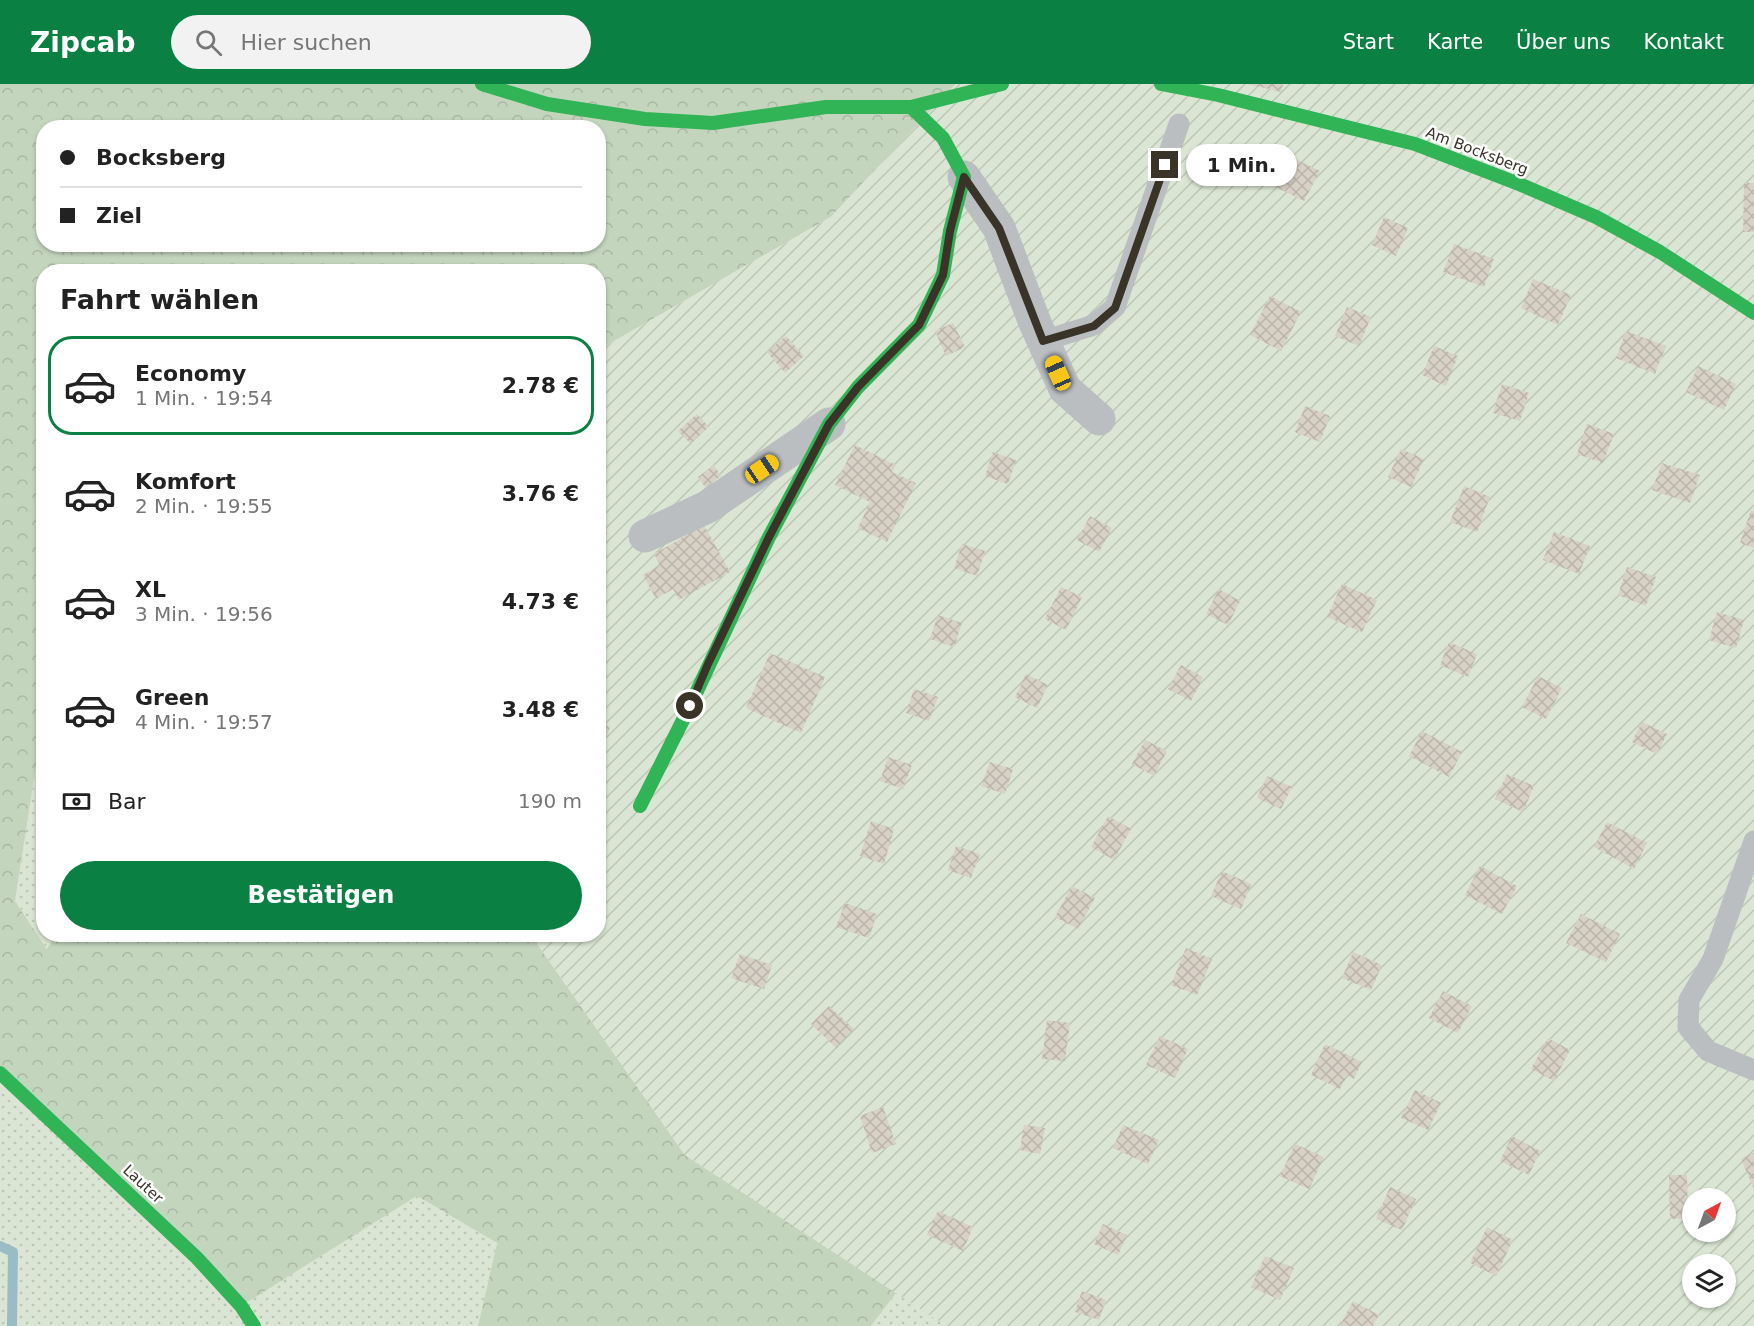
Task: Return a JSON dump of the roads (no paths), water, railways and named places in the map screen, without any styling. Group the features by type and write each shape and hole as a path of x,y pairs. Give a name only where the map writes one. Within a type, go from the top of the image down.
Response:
{"street":[{"path":"482,84 547,104 645,119 702,123 826,107 911,107 1002,84"},
{"name":"Am Bocksberg","path":"1161,84 1229,98 1415,144 1519,184 1596,217 1642,242 1754,313"},
{"path":"911,107 943,138 964,177 999,228 1043,341 1065,389 1099,419"},
{"path":"640,806 690,706 769,537 829,424 858,387 919,325 943,275 950,231 964,177"},
{"path":"645,536 707,507 829,424"},
{"name":"Lauter","path":"0,1074 197,1257 241,1306 254,1326"}],"lane":[{"path":"1043,341 1094,326 1115,308 1179,124"},
{"path":"1754,842 1713,959 1689,1000 1688,1027 1708,1051 1754,1070"}],"waterway":[{"name":"Lauter","path":"0,1246 13,1252 12,1326"}]}
